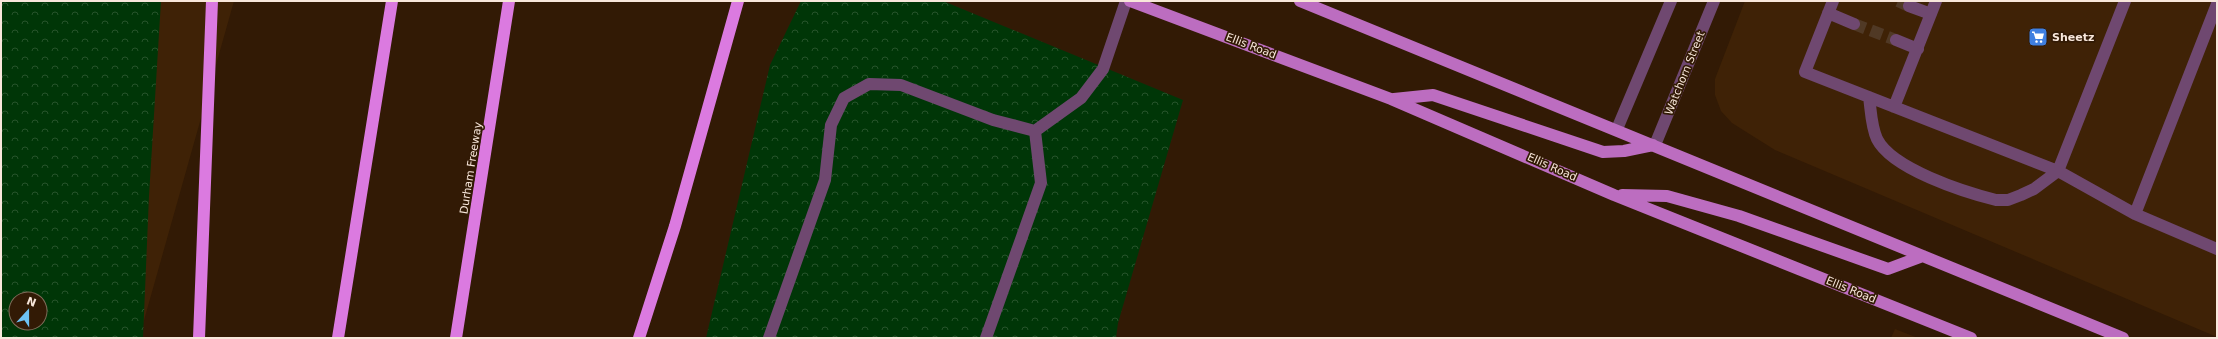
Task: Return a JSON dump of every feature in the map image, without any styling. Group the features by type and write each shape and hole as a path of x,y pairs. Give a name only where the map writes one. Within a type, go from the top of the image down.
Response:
{"highway":[{"path":"199,338 212,1"},
{"path":"338,338 392,1"},
{"name":"Durham Freeway","path":"456,338 509,1"},
{"path":"639,338 675,226 738,1"}],"main road":[{"name":"Ellis Road","path":"1130,1 1391,99 1614,195 1971,338"},
{"path":"1300,1 1473,71 1560,109 1655,145 2123,338"},
{"path":"1391,99 1433,95 1603,152 1624,151 1655,145"},
{"path":"1614,195 1667,196 1739,216 1888,269 1923,256"}],"street":[{"path":"1035,131 1081,98 1103,69 1126,1"},
{"path":"1617,130 1671,1"},
{"name":"Watchorn Street","path":"1655,145 1714,1"},
{"path":"1833,1 1805,72 2058,171 2135,214 2217,249"},
{"path":"1894,107 1936,1"},
{"path":"1869,97 1873,128 1883,148 1908,167 1927,176 1996,200 2008,200 2021,196 2034,189 2058,171 2125,1"},
{"path":"2135,214 2217,4"},
{"path":"1909,6 1931,14"},
{"path":"1828,13 1854,24"},
{"path":"1896,40 1918,49"},
{"path":"769,338 826,180 830,125 844,98 869,84 901,85 993,120 1035,131"},
{"path":"986,338 1041,183 1035,131"}],"shaded area":[{"path":"1,1 234,1 139,338 1,338"},
{"path":"1745,1 2217,1 2217,337 1775,150 1732,123 1721,111 1715,95 1715,79"},
{"path":"1895,329 1918,338 1891,338"}],"green space":[{"path":"1,1 161,1 149,196 143,338 1,338"},
{"path":"801,1 943,1 1183,100 1118,323 1116,338 706,338 770,65"}],"tunnel":[{"path":"1898,1 1909,6"},
{"path":"1854,24 1896,40"}],"place":[{"name":"Sheetz","path":"2038,37"}]}
